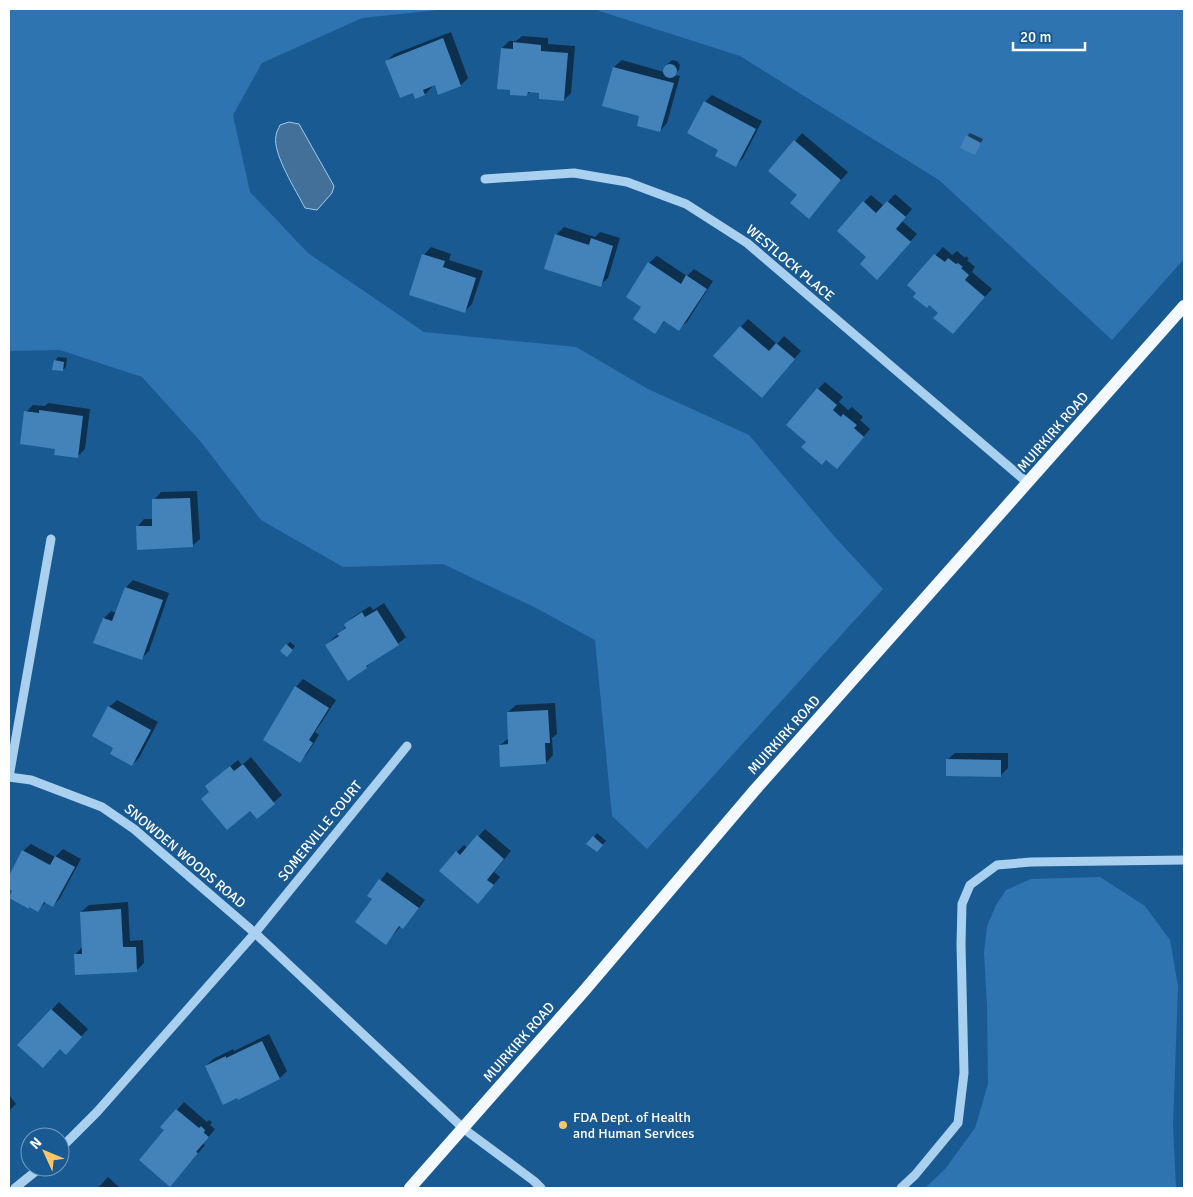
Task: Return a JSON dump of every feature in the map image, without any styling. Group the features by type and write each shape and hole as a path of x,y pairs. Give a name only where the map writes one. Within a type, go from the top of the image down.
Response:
{"main road":[{"name":"MUIRKIRK ROAD","path":"410,1188 584,991 754,791 1184,306"}],"street":[{"name":"WESTLOCK PLACE","path":"486,179 574,172 627,182 686,204 747,243 1028,483"},
{"path":"9,777 51,539"},
{"name":"SOMERVILLE COURT","path":"255,933 407,746"},
{"name":"SNOWDEN WOODS ROAD","path":"9,777 31,780 102,807 134,829 255,933 464,1129 534,1181 540,1188"},
{"path":"901,1188 915,1175 958,1123 964,1073 962,904 970,885 997,865 1031,862 1184,860"},
{"path":"70,1140 97,1112 255,933"},
{"path":"15,1188 29,1177"}],"shaded area":[{"path":"9,9 447,9 362,18 262,63 233,115 250,192 308,253 424,332 576,347 648,389 749,435 834,536 883,589 647,849 612,816 595,640 534,607 443,564 343,567 261,520 201,442 142,377 60,350 9,351"},
{"path":"593,9 1184,9 1184,259 1112,340 939,180 740,56"},
{"path":"289,122 299,124 334,186 332,193 317,210 305,208 281,162 276,135 280,125"},
{"path":"1100,877 1145,906 1170,940 1178,986 1173,1126 1176,1188 925,1188 945,1169 975,1128 988,1084 984,953 987,926 996,905 1006,890 1031,879"}],"building":[{"path":"443,38 461,86 438,95 435,85 423,90 425,95 415,99 413,93 400,98 385,61"},
{"path":"513,42 541,45 541,51 568,53 564,101 539,99 539,93 528,92 527,96 510,95 510,90 497,89 501,48 513,49"},
{"path":"667,64 673,64 677,71 673,78 667,78 663,74 663,68"},
{"path":"613,67 674,83 660,132 637,126 639,116 602,106"},
{"path":"704,101 756,129 736,167 715,156 718,150 687,133"},
{"path":"966,135 981,143 975,155 960,148"},
{"path":"794,140 841,180 809,219 790,203 797,195 768,171"},
{"path":"863,201 876,213 887,201 906,217 896,229 911,242 877,280 860,264 866,257 837,231"},
{"path":"555,234 589,245 591,238 613,246 601,287 544,269"},
{"path":"422,254 445,261 443,267 476,278 465,313 409,295"},
{"path":"934,254 945,262 948,258 963,267 961,268 969,275 965,280 985,297 953,334 933,318 938,313 929,305 927,308 913,297 916,293 907,285"},
{"path":"648,262 681,284 686,275 707,289 679,331 664,321 655,334 633,319 641,307 626,297"},
{"path":"740,326 769,351 776,343 795,359 762,398 713,356"},
{"path":"54,360 64,362 63,371 52,370"},
{"path":"817,388 837,405 833,410 841,417 843,414 857,425 854,428 864,437 837,469 826,460 822,465 801,447 806,442 786,425"},
{"path":"39,410 83,416 78,458 54,455 55,449 20,444 24,411 39,413"},
{"path":"190,498 193,547 137,550 136,526 152,526 152,499"},
{"path":"125,587 163,600 142,660 93,643 103,618 112,621"},
{"path":"377,610 399,645 366,666 367,668 348,681 325,645 339,636 337,634 346,628 344,624 362,612 365,617"},
{"path":"286,644 293,650 287,657 280,651"},
{"path":"295,686 329,708 309,740 313,743 300,763 263,740"},
{"path":"108,706 151,730 132,766 110,754 113,748 92,736"},
{"path":"548,710 550,743 545,743 546,764 500,767 499,745 508,744 507,712"},
{"path":"946,759 1001,760 1001,777 946,776"},
{"path":"243,764 275,804 257,819 250,811 227,830 201,799 209,792 205,786 230,766 234,771"},
{"path":"477,835 504,859 487,880 494,885 478,904 439,871 456,851 460,855"},
{"path":"593,836 603,845 597,852 586,844"},
{"path":"22,850 50,865 55,856 75,867 53,907 44,902 38,912 9,898 12,891 9,889 9,876"},
{"path":"379,879 419,908 403,929 399,926 386,945 355,922 372,899 367,896"},
{"path":"121,909 123,947 136,947 137,972 75,975 74,954 82,954 80,912"},
{"path":"51,1009 82,1037 66,1055 60,1049 43,1068 17,1045"},
{"path":"262,1041 280,1079 238,1100 237,1098 223,1105 205,1066"},
{"path":"176,1109 199,1128 201,1126 205,1130 204,1133 209,1137 170,1187 139,1160 164,1130 160,1127"}],"place":[{"name":"FDA Dept. of Health and Human Services","path":"563,1125"}]}
